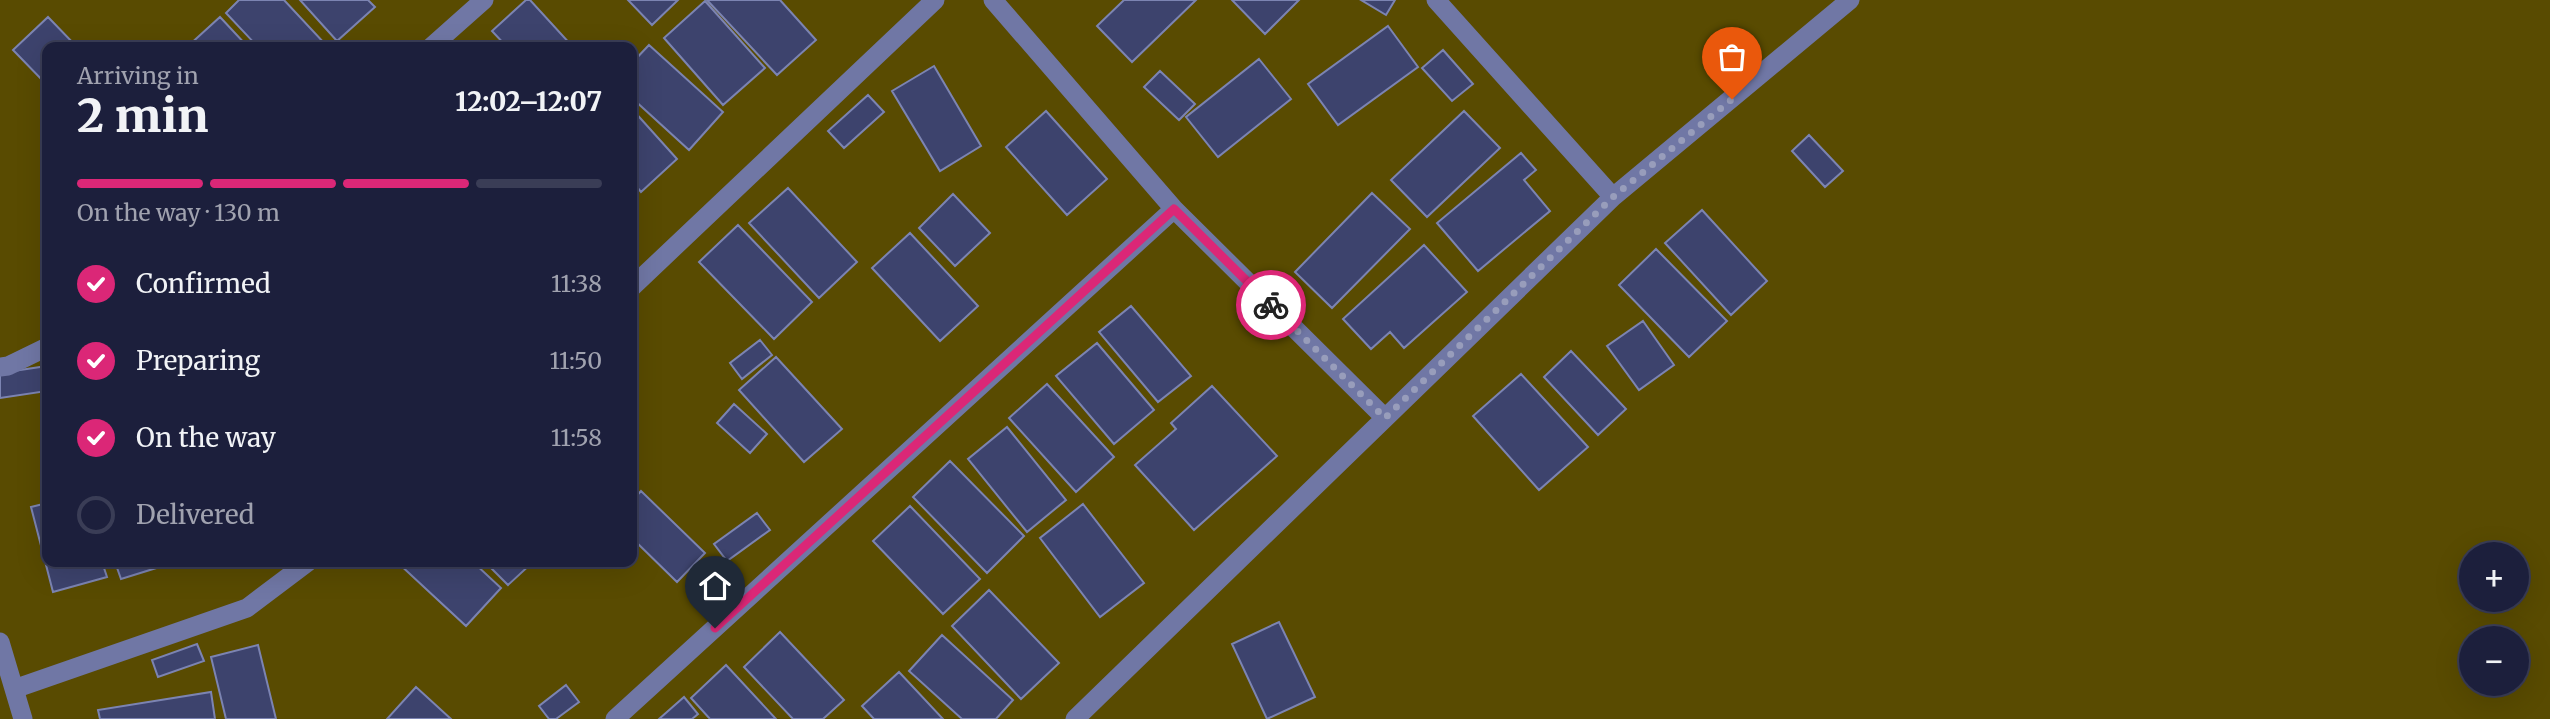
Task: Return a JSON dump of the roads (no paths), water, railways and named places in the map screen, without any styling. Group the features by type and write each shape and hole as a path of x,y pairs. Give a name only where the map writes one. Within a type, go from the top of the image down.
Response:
{"street":[{"path":"437,42 484,0"},
{"path":"637,282 935,0"},
{"path":"993,0 1174,209 1385,418"},
{"path":"1436,0 1613,197"},
{"path":"1075,719 1613,197 1850,0"},
{"path":"615,719 1174,209"},
{"path":"0,367 8,366 42,349"},
{"path":"14,690 247,608 301,567"},
{"path":"0,642 23,719"}]}
